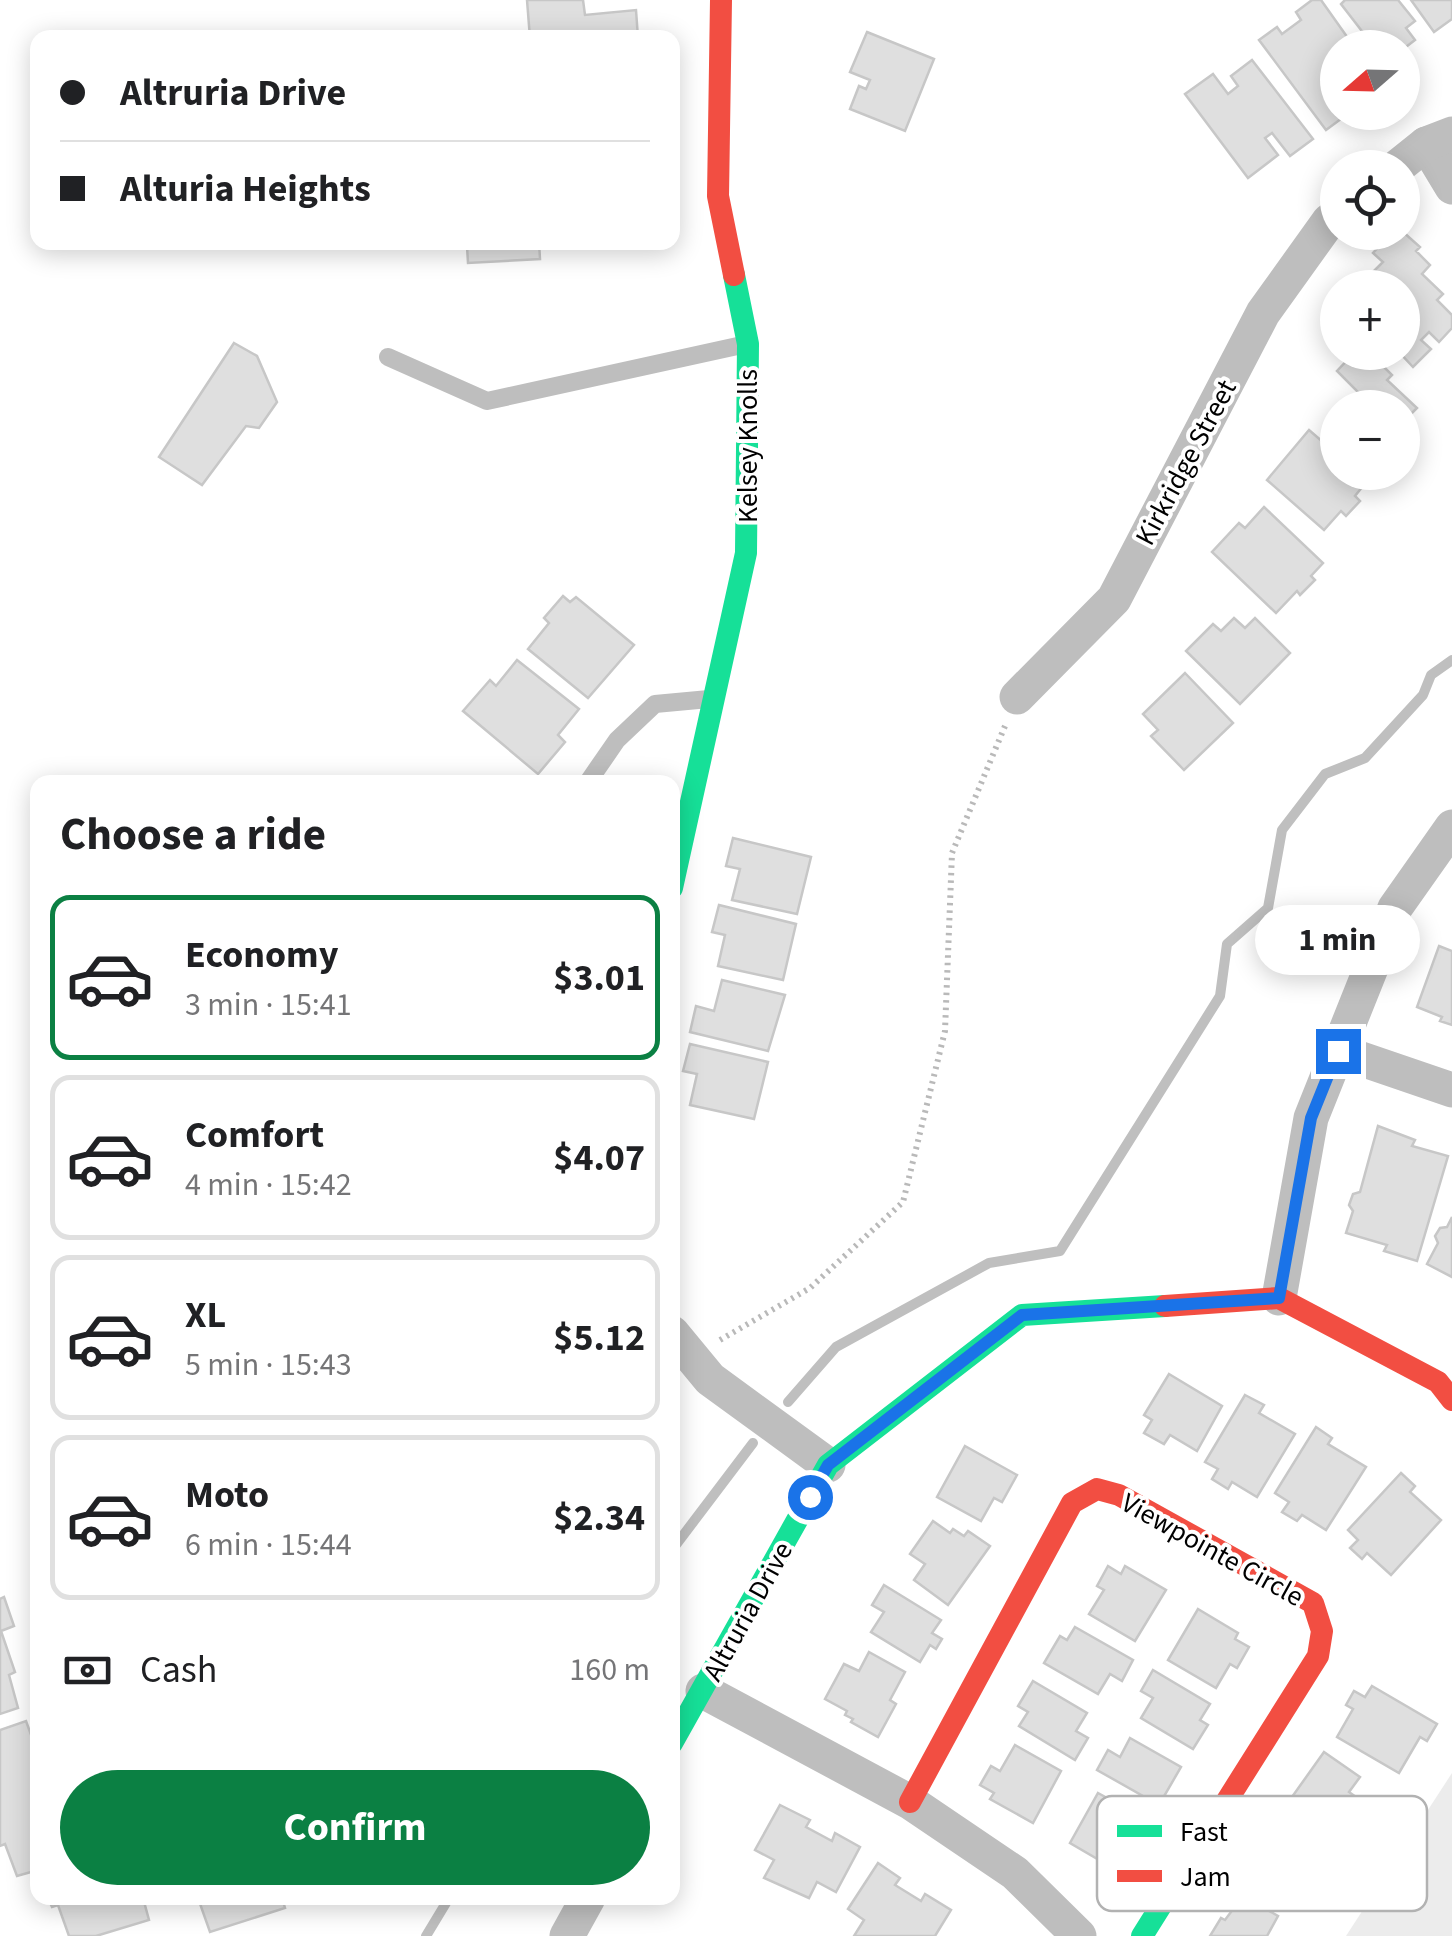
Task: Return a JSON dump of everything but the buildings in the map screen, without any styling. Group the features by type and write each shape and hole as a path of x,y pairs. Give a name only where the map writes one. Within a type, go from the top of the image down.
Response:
{"street":[{"name":"Kelsey Knolls","path":"680,852 746,553 748,344 718,196 721,0"},
{"path":"1439,139 1452,186"},
{"name":"Kirkridge Street","path":"1017,697 1114,599 1263,313 1320,234"},
{"path":"1452,827 1395,908 1311,1118 1279,1298 1438,1382 1452,1400"},
{"path":"1338,1051 1452,1090"},
{"name":"Altruria Drive","path":"680,1730 828,1465 1022,1315 1279,1298"},
{"path":"682,1344 710,1379 828,1465"},
{"name":"Viewpointe Circle","path":"910,1802 1072,1504 1098,1490 1120,1495 1313,1603 1322,1631 1318,1656 1230,1796"},
{"path":"703,1691 910,1802 1015,1873 1079,1936"},
{"path":"567,1936 584,1905"},
{"name":"Viewpointe Circle","path":"1142,1936 1158,1911"}],"lane":[{"path":"388,357 487,401 748,344"},
{"path":"593,775 616,740 655,704 714,699"}],"path":[{"path":"682,1344 810,1288 903,1202 945,1032 952,853 1017,697"}],"shaded area":[{"path":"1452,1773 1452,1936 1346,1936 1362,1911 1427,1911 1427,1811"}],"waterway":[{"path":"788,1402 836,1347 989,1263 1060,1251 1220,996 1227,944 1268,908 1282,830 1325,774 1365,758 1423,695 1431,675 1452,660"},
{"path":"680,1539 753,1443"},
{"path":"426,1936 445,1905"}],"traffic: fast":[{"path":"680,852 746,553 748,344 734,275"},
{"path":"680,1729 828,1465 1022,1315 1165,1306"},
{"path":"1142,1936 1158,1911"}],"traffic: jam":[{"path":"721,0 718,196 734,275"},
{"path":"1165,1306 1279,1298 1438,1382 1452,1400"},
{"path":"910,1802 1072,1503 1097,1489 1119,1495 1313,1603 1322,1631 1318,1656 1230,1796"}],"route":[{"path":"810,1497 828,1465 1022,1315 1279,1298 1311,1118 1338,1051"}]}
